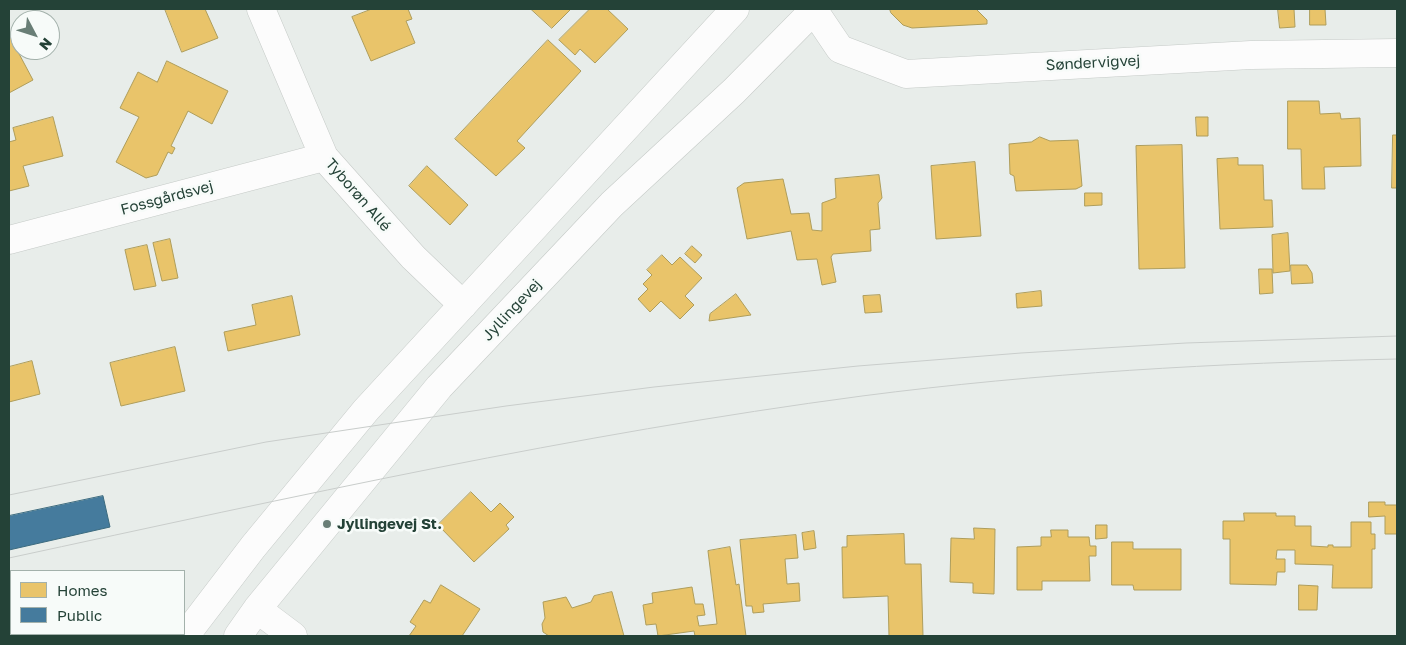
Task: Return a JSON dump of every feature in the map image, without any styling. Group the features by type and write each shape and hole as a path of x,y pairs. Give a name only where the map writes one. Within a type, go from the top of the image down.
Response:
{"street":[{"name":"Tyborøn Allé","path":"261,9 324,157 413,256 463,305"},
{"path":"185,636 253,547 366,410 734,9"},
{"name":"Søndervigvej","path":"814,9 840,49 906,74 1251,55 1397,53"},
{"name":"Jyllingevej","path":"238,636 257,609 439,387 612,204 734,91 814,9"},
{"name":"Fossgårdsvej","path":"9,240 324,157"},
{"path":"257,609 293,636"}],"building: Homes":[{"path":"165,9 205,9 218,38 182,52"},
{"path":"372,9 408,9 412,19 406,21 415,43 371,61 352,17"},
{"path":"531,9 571,9 552,28"},
{"path":"590,9 607,9 628,29 595,63 580,49 575,55 559,40"},
{"path":"890,9 976,9 987,20 987,24 912,28 903,25 891,13"},
{"path":"1278,9 1294,9 1295,27 1280,28"},
{"path":"1310,9 1325,9 1326,25 1310,25"},
{"path":"9,35 10,60 22,60 33,80 9,93"},
{"path":"548,40 581,71 517,141 525,148 496,176 455,139"},
{"path":"167,61 228,91 212,124 188,111 171,146 175,148 172,154 168,152 157,175 146,178 116,162 139,117 120,108 138,72 157,82"},
{"path":"1288,101 1319,101 1320,114 1340,113 1341,119 1360,118 1361,166 1324,167 1325,189 1302,189 1301,149 1288,149"},
{"path":"53,117 63,156 23,166 29,186 9,191 9,142 16,140 13,128"},
{"path":"1196,117 1208,117 1208,136 1197,136"},
{"path":"1393,135 1397,135 1397,188 1392,188"},
{"path":"1040,137 1050,141 1078,140 1082,186 1076,189 1016,191 1014,176 1010,174 1009,144 1031,142"},
{"path":"1182,145 1185,268 1139,269 1136,146"},
{"path":"1238,158 1238,165 1263,165 1264,200 1272,200 1273,227 1220,229 1217,159"},
{"path":"975,162 981,236 936,239 931,166"},
{"path":"427,166 468,205 450,225 409,186"},
{"path":"879,175 882,198 878,203 880,229 870,230 871,251 833,254 831,257 836,282 822,285 817,259 797,260 791,231 747,239 737,188 744,183 783,179 791,214 809,213 812,230 822,231 822,203 836,198 835,179"},
{"path":"1085,193 1102,193 1102,205 1085,206"},
{"path":"1288,233 1290,271 1273,273 1272,235"},
{"path":"170,239 178,278 162,281 153,243"},
{"path":"147,245 156,286 134,290 125,250"},
{"path":"692,246 702,255 695,263 685,254"},
{"path":"662,255 672,265 680,257 702,278 685,296 694,305 680,319 661,301 650,312 638,299 648,289 643,284 652,275 647,270"},
{"path":"1291,265 1307,265 1312,273 1313,283 1292,284"},
{"path":"1259,269 1272,269 1273,293 1260,294"},
{"path":"1041,291 1042,306 1017,308 1016,294"},
{"path":"736,294 751,315 709,321 710,314"},
{"path":"880,295 882,312 865,313 863,296"},
{"path":"292,296 300,335 228,351 224,332 256,325 252,305"},
{"path":"175,347 185,391 121,406 110,363"},
{"path":"32,361 40,394 9,402 9,367"},
{"path":"471,492 491,512 500,503 514,517 506,525 509,529 474,562 438,525"},
{"path":"1369,502 1385,502 1385,505 1397,505 1397,534 1385,534 1385,516 1369,517"},
{"path":"1244,513 1276,513 1276,516 1295,516 1295,526 1311,526 1311,546 1328,547 1328,545 1333,545 1333,547 1351,547 1351,522 1371,522 1371,534 1375,534 1375,549 1372,549 1372,588 1332,588 1333,565 1295,564 1295,550 1277,550 1276,559 1285,559 1285,572 1277,572 1276,585 1230,584 1230,539 1223,539 1223,521 1244,521"},
{"path":"1096,525 1107,525 1107,538 1096,539"},
{"path":"974,528 995,529 994,594 973,593 973,583 950,582 951,538 974,539"},
{"path":"1051,530 1068,530 1068,537 1089,537 1090,546 1096,546 1096,556 1089,556 1090,581 1042,581 1042,590 1017,590 1017,547 1041,546 1041,537 1051,537"},
{"path":"814,531 816,548 804,550 802,533"},
{"path":"904,534 905,564 921,564 923,636 889,636 888,596 843,598 842,547 847,547 847,536"},
{"path":"796,535 798,558 785,559 787,584 799,583 800,601 763,604 764,612 753,613 752,606 746,606 740,540"},
{"path":"1112,542 1133,542 1133,549 1181,549 1181,590 1134,590 1133,585 1112,585"},
{"path":"730,547 736,585 739,584 746,636 695,636 694,631 658,636 656,624 646,625 643,605 653,603 652,593 692,587 695,604 703,604 705,615 697,616 699,626 717,624 708,551"},
{"path":"441,585 480,609 462,636 409,636 416,626 410,622 424,600 430,603"},
{"path":"1299,585 1318,586 1317,610 1299,610"},
{"path":"612,592 624,636 549,636 543,632 542,624 545,618 543,602 566,597 572,608 591,602 594,596"}],"building: Public":[{"path":"103,496 110,527 9,550 9,516"}],"tram line":[{"path":"9,495 266,442 506,406 654,387 858,366 1021,353 1186,343 1397,336"},
{"path":"9,558 434,468 755,411 929,388 1062,375 1196,366 1397,359"}],"place":[{"name":"Jyllingevej St.","path":"327,524"}]}
